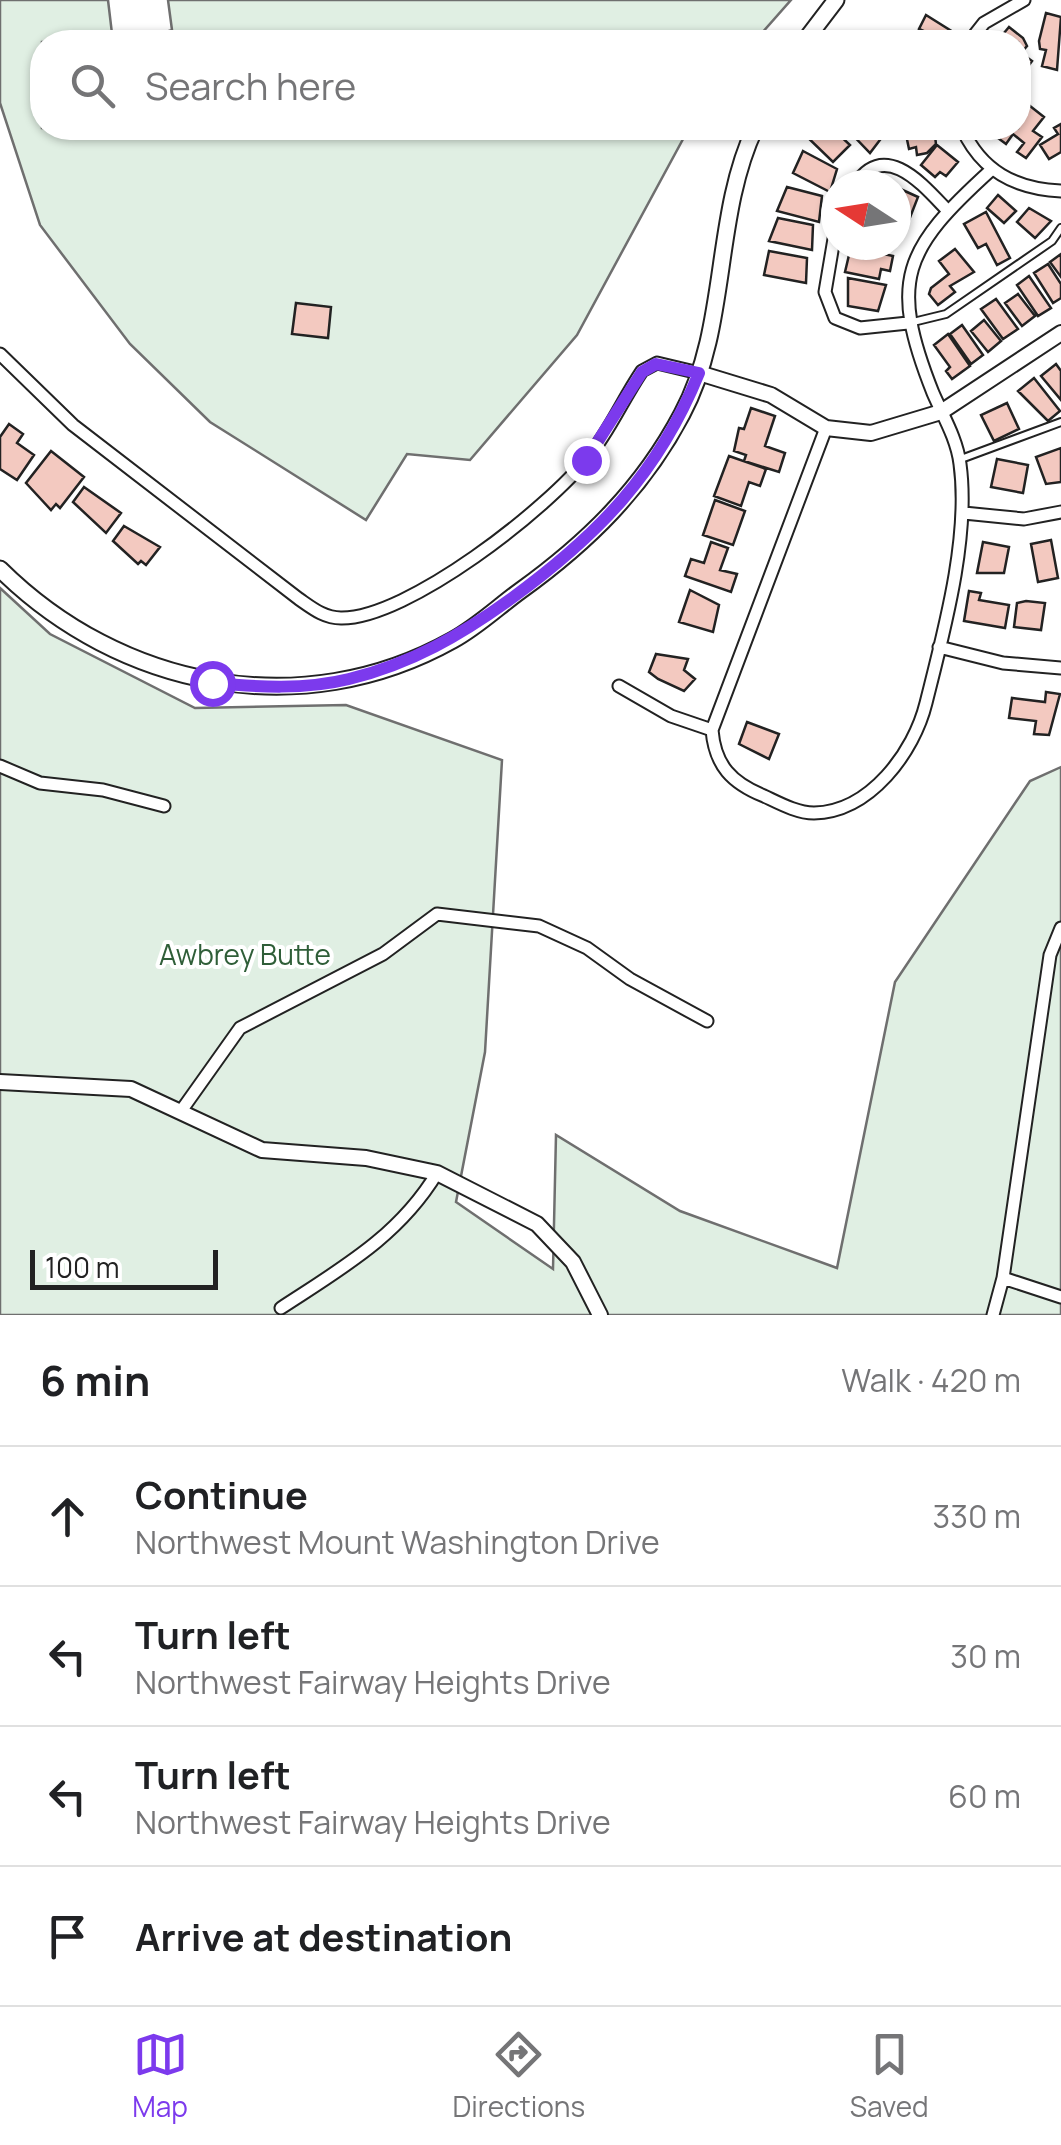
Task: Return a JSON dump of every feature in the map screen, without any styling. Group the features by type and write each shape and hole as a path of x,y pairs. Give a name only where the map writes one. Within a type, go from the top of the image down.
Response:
{"main road":[{"path":"813,30 836,0"},
{"path":"0,569 71,628 115,653 162,671 212,683 263,687 347,680 454,640 566,558 634,488 684,411 699,373 732,202 751,140"}],"street":[{"path":"978,30 1024,0"},
{"path":"970,140 991,170 1014,182 1061,192"},
{"path":"872,170 894,165 908,170"},
{"path":"826,428 712,730 718,762 745,788 810,813 844,806 889,774 915,738 939,647 964,512 960,460 908,323 912,270 925,238 947,210 991,170"},
{"path":"911,173 947,210"},
{"path":"830,260 825,292 835,318 860,328 908,323"},
{"path":"0,354 73,425 299,599 322,614 340,618 383,609 436,582 539,506 586,460 642,372 656,364 771,395 826,428 871,434 941,412 1061,333"},
{"path":"964,512 1024,520 1061,512"},
{"path":"939,647 1004,663 1061,668"},
{"path":"619,686 671,716 712,730"},
{"path":"0,766 40,783 103,790 164,806"},
{"path":"181,1110 240,1028 383,954 436,914 539,926 587,948 630,978 707,1021"},
{"path":"993,1315 1003,1278 1047,975 1061,928"},
{"path":"0,1082 130,1090 262,1150 366,1158 437,1173 537,1224 573,1262 600,1315"},
{"path":"281,1308 391,1235 419,1204 437,1173"},
{"path":"1003,1278 1061,1296"}],"lane":[{"path":"908,323 946,314 1052,242 1061,228"},
{"path":"960,460 1061,422"}],"green space":[{"path":"0,0 108,0 112,30 30,30 30,140 683,140 577,335 470,460 407,454 366,520 210,422 130,344 40,225 0,103"},
{"path":"168,0 791,0 765,30 172,30"},
{"name":"Awbrey Butte","path":"0,588 50,634 195,708 346,705 502,760 485,1052 456,1202 553,1269 556,1135 680,1211 837,1268 895,982 1030,781 1061,767 1061,1315 0,1315"}],"building":[{"path":"1046,13 1061,17 1057,70 1042,66 1046,50 1040,49 1039,41"},
{"path":"926,15 950,30 921,30"},
{"path":"1031,107 1044,117 1033,131 1042,137 1026,158 1017,152 1024,143 1020,140 1031,140"},
{"path":"1061,124 1061,152 1049,159 1040,145 1058,134 1054,128"},
{"path":"810,140 845,140 850,145 833,162"},
{"path":"858,140 880,140 870,153"},
{"path":"907,140 936,140 927,153 917,155 916,147 909,149"},
{"path":"937,145 958,162 946,176 940,172 935,177 921,165"},
{"path":"803,151 837,169 821,170 821,187 793,173"},
{"path":"787,187 821,196 819,222 777,211"},
{"path":"911,194 918,197 911,215"},
{"path":"998,195 1016,211 1004,223 987,208"},
{"path":"1029,208 1051,221 1035,238 1017,222"},
{"path":"986,212 1010,258 997,265 986,244 978,248 964,224"},
{"path":"778,218 813,225 812,250 769,241"},
{"path":"955,249 974,272 950,286 955,292 938,305 929,294 931,288 949,274 939,261"},
{"path":"769,251 807,258 806,283 764,275"},
{"path":"1061,254 1061,277 1050,262"},
{"path":"848,260 892,260 890,271 881,269 879,279 845,272"},
{"path":"1048,264 1061,284 1061,298 1053,303 1034,273"},
{"path":"1029,276 1051,308 1038,316 1017,285"},
{"path":"848,278 886,285 878,311 848,306"},
{"path":"1018,294 1035,316 1022,326 1005,303"},
{"path":"996,299 1018,329 1003,339 981,309"},
{"path":"296,303 331,307 328,338 292,334"},
{"path":"984,320 1001,341 988,352 971,331"},
{"path":"962,325 983,355 971,364 950,334"},
{"path":"948,334 970,366 952,379 946,371 950,367 934,345"},
{"path":"1056,364 1061,371 1061,400 1041,376"},
{"path":"1034,378 1060,411 1048,421 1018,391"},
{"path":"1007,403 1019,429 994,441 981,415"},
{"path":"751,408 775,416 765,446 785,453 779,472 744,461 746,455 734,451 739,428 744,429"},
{"path":"9,424 23,434 17,443 34,455 17,480 0,469 0,437"},
{"path":"1061,448 1061,482 1046,484 1036,457"},
{"path":"51,451 84,477 60,508 56,504 51,510 26,483"},
{"path":"729,456 766,469 760,486 749,482 741,506 714,496"},
{"path":"997,459 1028,465 1023,493 991,487"},
{"path":"84,487 121,513 106,533 73,502"},
{"path":"715,500 745,511 733,545 703,535"},
{"path":"124,526 160,547 146,565 141,561 138,564 113,541"},
{"path":"1051,540 1058,578 1038,582 1031,544"},
{"path":"711,542 728,548 720,570 737,574 731,592 685,576 691,559 704,563"},
{"path":"983,542 1009,547 1004,573 977,573"},
{"path":"690,590 719,605 713,632 679,622"},
{"path":"969,591 981,593 979,600 1009,605 1005,628 964,621"},
{"path":"1017,603 1045,603 1041,630 1014,627"},
{"path":"656,654 688,659 684,670 695,679 684,691 649,672"},
{"path":"1046,692 1060,694 1049,735 1034,734 1036,721 1009,718 1012,698 1045,702"},
{"path":"747,722 779,734 769,759 739,744"}],"route":[{"path":"212,683 263,687 347,680 454,640 566,558 603,525 659,453 684,411 699,373 656,364 642,372 586,460"}]}
